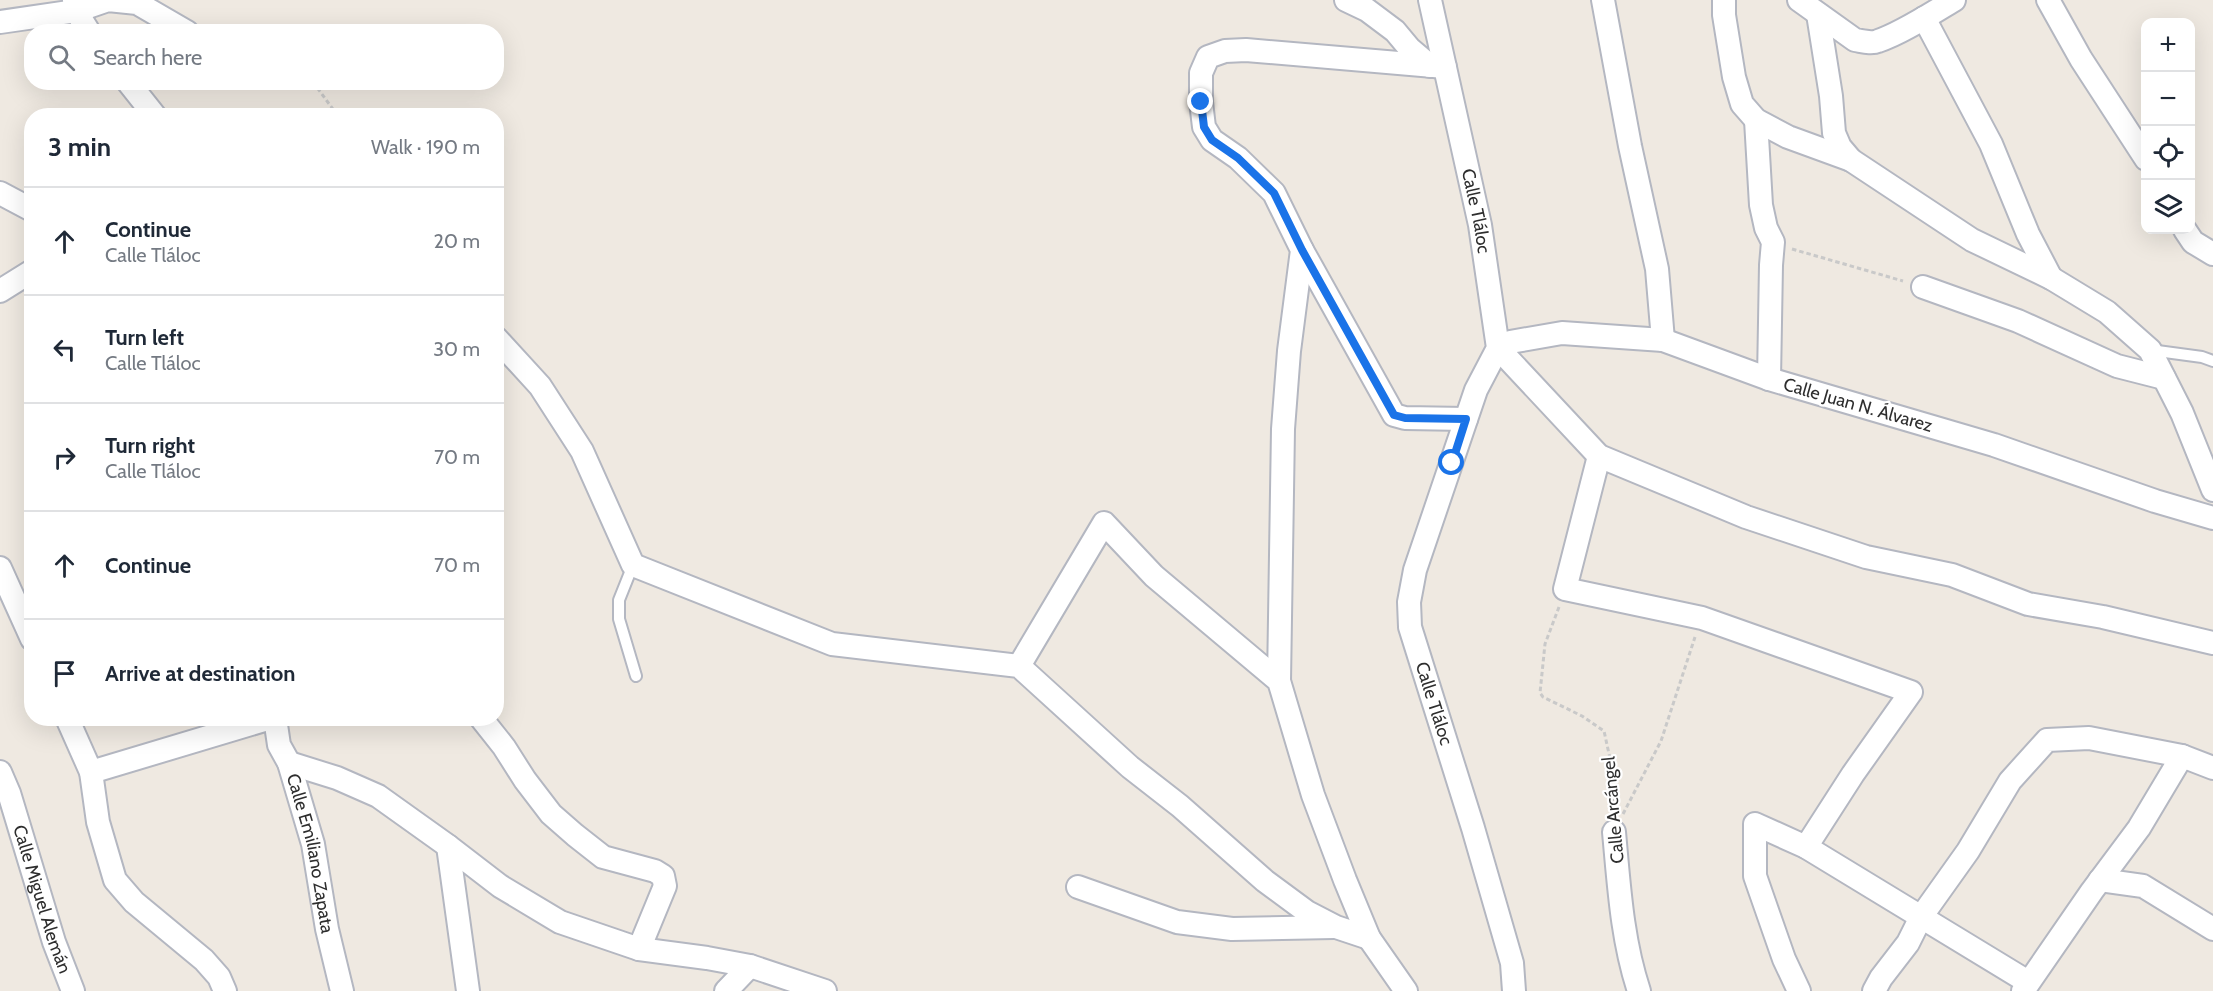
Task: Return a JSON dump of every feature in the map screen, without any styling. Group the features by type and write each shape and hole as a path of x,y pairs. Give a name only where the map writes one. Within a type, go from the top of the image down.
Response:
{"street":[{"path":"0,22 108,0 137,3 173,24"},
{"path":"1346,0 1367,10 1395,31 1410,49 1438,67"},
{"name":"Calle Tláloc","path":"1430,0 1438,67 1480,225 1498,348 1476,390 1415,570 1408,602 1410,627 1473,828 1512,963 1514,991"},
{"path":"1603,0 1630,146 1657,269 1663,340"},
{"path":"1724,0 1724,15 1734,76 1742,104 1756,120 1788,136 1851,160 1972,240 2051,278 2107,312 2150,350 2182,413 2213,490"},
{"path":"1800,0 1855,40 1866,42 1877,42 1954,0"},
{"path":"2048,0 2081,58 2141,153"},
{"path":"75,6 85,24"},
{"path":"1818,14 1831,96 1834,134 1840,147 1851,160"},
{"path":"1923,18 1991,144 2028,234 2051,278"},
{"path":"1438,67 1246,50 1225,51 1208,57 1201,73 1204,127 1212,140 1238,158 1274,193 1302,250 1394,415 1405,418 1466,419"},
{"path":"134,90 149,108"},
{"path":"1756,120 1761,205 1766,228 1773,242 1769,379"},
{"path":"0,193 24,206"},
{"path":"2187,234 2193,243 2213,254"},
{"path":"1302,250 1289,351 1283,429 1279,681 1313,795 1369,938 1406,991"},
{"path":"0,291 24,277"},
{"path":"1923,287 2018,321 2117,366 2164,378"},
{"name":"Calle Juan N. Álvarez","path":"1498,348 1510,342 1563,333 1663,340 1769,379 1994,445 2155,501 2213,518"},
{"path":"504,347 540,386 582,451 633,565 832,644 1019,666 1130,767 1180,806 1265,881 1307,912 1336,927 1369,938"},
{"path":"1498,348 1599,456 1746,517 1866,557 1952,575 2028,604 2103,617 2213,643"},
{"path":"1599,456 1565,589 1701,618 1911,692 1853,774 1806,847"},
{"path":"1019,666 1104,523 1154,576 1279,681"},
{"path":"0,568 24,621"},
{"path":"71,726 91,772 98,822 115,880 134,902 204,960 219,977 225,991"},
{"path":"91,772 246,726"},
{"name":"Calle Emiliano Zapata","path":"275,726 279,745 290,764 313,844 327,928 342,991"},
{"path":"488,726 551,814 575,835 603,857 656,871 663,876 664,886 639,949"},
{"path":"1874,991 1881,978 1908,943 1921,917 1968,851 2010,781 2047,740 2089,738 2182,756 2213,768"},
{"path":"1798,991 1784,959 1755,876 1755,824 1806,847 1921,917 2025,987 2139,828 2182,756"},
{"path":"290,764 337,778 378,796 500,886 560,921 639,949 750,966 825,991"},
{"name":"Calle Miguel Alemán","path":"0,772 9,793 54,942 73,991"},
{"name":"Calle Arcángel","path":"1614,832 1619,892 1630,962 1639,991"},
{"path":"448,846 468,991"},
{"path":"2100,880 2143,886 2213,929"},
{"path":"1078,887 1177,922 1232,929 1336,927"},
{"path":"726,991 750,966"}],"lane":[{"path":"2150,350 2202,357 2213,361"},
{"path":"633,565 619,600 619,619 636,676"}],"path":[{"path":"319,90 332,108"},
{"path":"1773,242 1810,255 1923,287"},
{"name":"Calle Arcángel","path":"1565,589 1545,644 1540,693 1543,697 1582,716 1604,731 1611,764 1614,832"},
{"path":"1614,832 1636,784 1661,741 1701,618"}],"route":[{"path":"1201,102 1204,127 1212,140 1238,158 1274,193 1358,354 1394,415 1405,418 1466,419 1452,463"}]}
